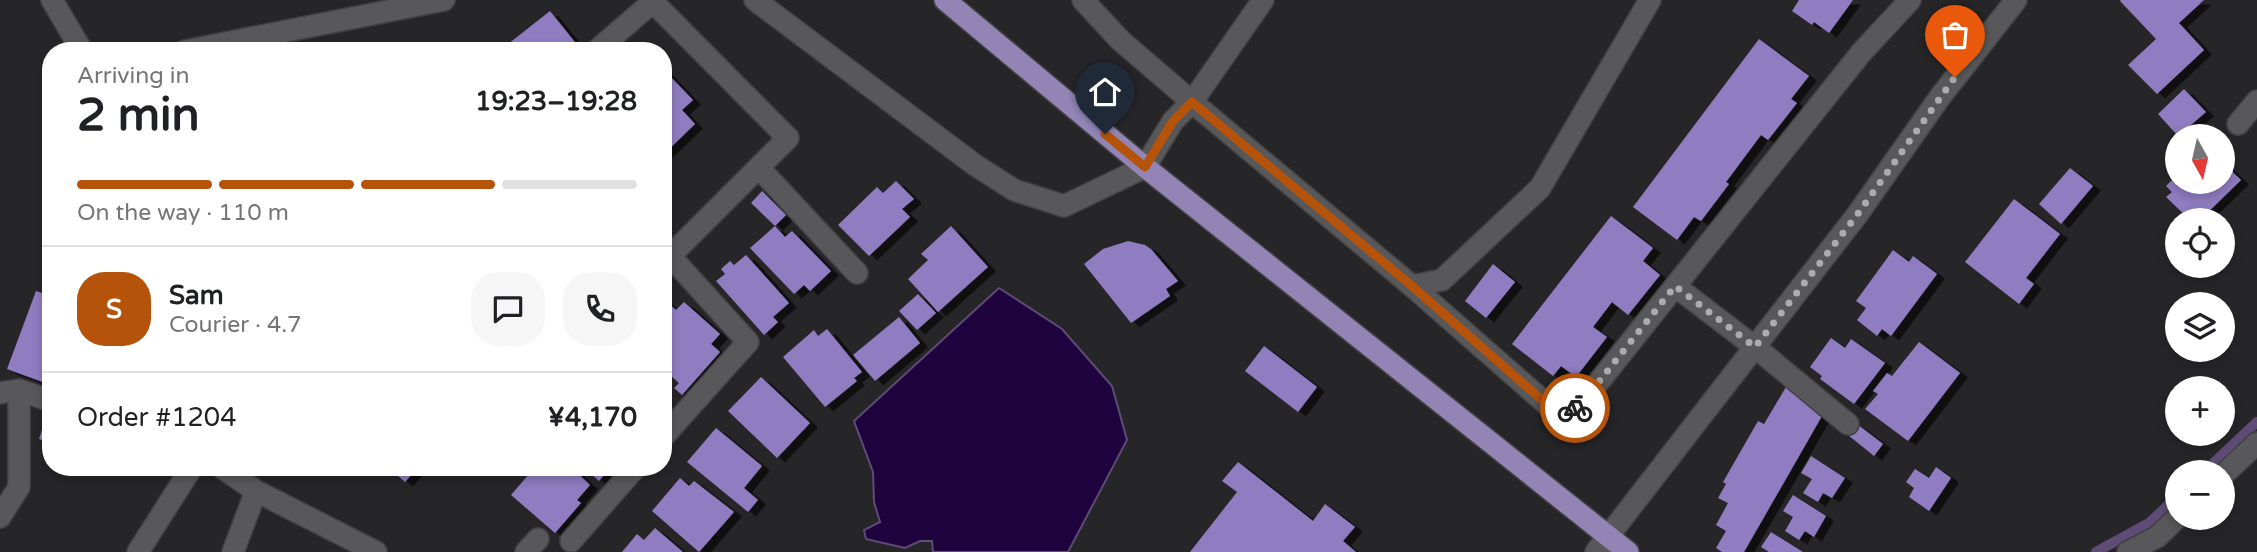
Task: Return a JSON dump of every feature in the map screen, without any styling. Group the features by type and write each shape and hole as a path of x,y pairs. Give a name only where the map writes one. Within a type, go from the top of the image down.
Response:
{"main road":[{"path":"945,0 1603,545 1628,552"}],"street":[{"path":"52,0 77,42"},
{"path":"231,42 444,0"},
{"path":"755,0 975,165 1014,190 1064,206 1145,167 1173,121 1192,102 1263,0"},
{"path":"1083,0 1120,40 1412,286 1550,407 1578,408 1861,53 1910,0"},
{"path":"1412,286 1442,280 1540,188 1650,0"},
{"path":"1603,545 1857,215 1940,97 2016,0"},
{"path":"606,42 654,1 788,138 672,255"},
{"path":"2238,124 2257,101"},
{"path":"759,167 857,273"},
{"path":"672,265 748,342 672,427"},
{"path":"1675,286 1755,347 1848,424"},
{"path":"1,513 19,487 9,391 42,399"},
{"path":"2235,464 2257,443"},
{"path":"138,552 186,476"},
{"path":"234,476 256,491 376,552"},
{"path":"571,541 628,476"},
{"path":"233,552 256,491"},
{"path":"2128,552 2157,537 2165,529"}],"shaded area":[{"path":"999,288 1062,329 1112,386 1127,440 1068,552 933,552 932,541 920,541 905,548 866,539 864,530 880,522 874,502 873,472 854,421"}],"building":[{"path":"1799,0 1853,0 1829,33 1792,11"},
{"path":"2121,0 2204,0 2179,23 2204,50 2157,94 2128,65 2156,39"},
{"path":"550,11 575,42 511,42"},
{"path":"1759,39 1809,76 1791,99 1797,103 1768,140 1761,135 1701,221 1694,217 1677,240 1633,207"},
{"path":"672,78 693,100 682,110 695,124 672,146"},
{"path":"2184,89 2206,112 2192,124 2167,124 2158,114"},
{"path":"2070,168 2093,186 2061,224 2039,204"},
{"path":"2235,174 2241,180 2235,186"},
{"path":"896,181 914,199 902,209 910,217 869,256 838,225 877,187 883,193"},
{"path":"762,191 786,215 775,226 751,203"},
{"path":"2170,194 2227,194 2212,208 2177,208 2166,197"},
{"path":"2014,199 2060,234 2026,278 2034,284 2019,304 1965,262"},
{"path":"1611,216 1653,248 1643,261 1660,275 1628,315 1612,302 1593,327 1607,337 1576,377 1561,366 1553,376 1512,344"},
{"path":"775,226 785,237 792,231 831,271 810,291 804,285 794,294 750,248"},
{"path":"951,226 988,267 938,312 908,279 928,260 921,254"},
{"path":"1128,241 1151,249 1178,281 1166,289 1170,296 1131,323 1084,264 1103,249"},
{"path":"1893,250 1909,262 1913,256 1937,274 1891,336 1882,329 1877,336 1857,320 1866,308 1856,301"},
{"path":"746,255 789,303 773,317 778,322 764,335 716,281 725,274 721,269 730,261 734,265"},
{"path":"1493,264 1515,282 1486,318 1465,301"},
{"path":"36,291 42,293 42,382 7,369"},
{"path":"918,294 936,313 917,330 899,311"},
{"path":"684,302 720,334 711,344 720,352 682,395 674,388 679,383 672,377 672,307 676,310"},
{"path":"899,317 920,343 875,381 853,355"},
{"path":"827,329 862,372 854,378 857,381 825,407 783,357 814,330 818,336"},
{"path":"1831,338 1845,348 1851,339 1885,363 1854,404 1820,379 1822,376 1810,367"},
{"path":"1919,342 1960,373 1908,441 1865,409 1878,394 1873,391 1887,373 1892,376"},
{"path":"1264,346 1317,387 1298,412 1245,371"},
{"path":"761,377 810,423 777,458 728,411"},
{"path":"1786,387 1826,409 1744,552 1722,552 1716,548 1726,531 1716,525 1728,503 1718,498 1726,484 1723,482 1758,421 1764,424"},
{"path":"1857,424 1883,444 1874,456 1848,435"},
{"path":"716,428 762,466 744,488 758,500 748,512 687,462"},
{"path":"1811,456 1845,478 1832,498 1823,493 1818,502 1803,493 1812,479 1801,473"},
{"path":"1238,462 1313,521 1325,504 1355,527 1343,541 1356,552 1190,552 1237,492 1222,481"},
{"path":"1936,467 1951,478 1929,511 1909,497 1914,488 1906,482 1915,469 1929,478"},
{"path":"398,476 410,476 405,482"},
{"path":"527,476 580,476 590,485 577,500 581,503 555,533 511,495"},
{"path":"680,478 689,486 694,481 734,512 699,552 652,511"},
{"path":"1793,495 1826,516 1814,537 1805,531 1799,540 1785,531 1793,517 1783,511"},
{"path":"655,528 683,552 622,552 637,534 644,540"},
{"path":"1771,532 1803,552 1769,552 1761,547"}],"waterway":[{"path":"2217,460 2257,422"},
{"path":"2096,552 2149,523 2165,508"}],"way so far":[{"path":"1575,408 1578,408 1675,286 1755,347 1857,215 1955,77"}],"route":[{"path":"1105,134 1145,167 1173,121 1192,102 1412,286 1550,407 1575,408"}]}
